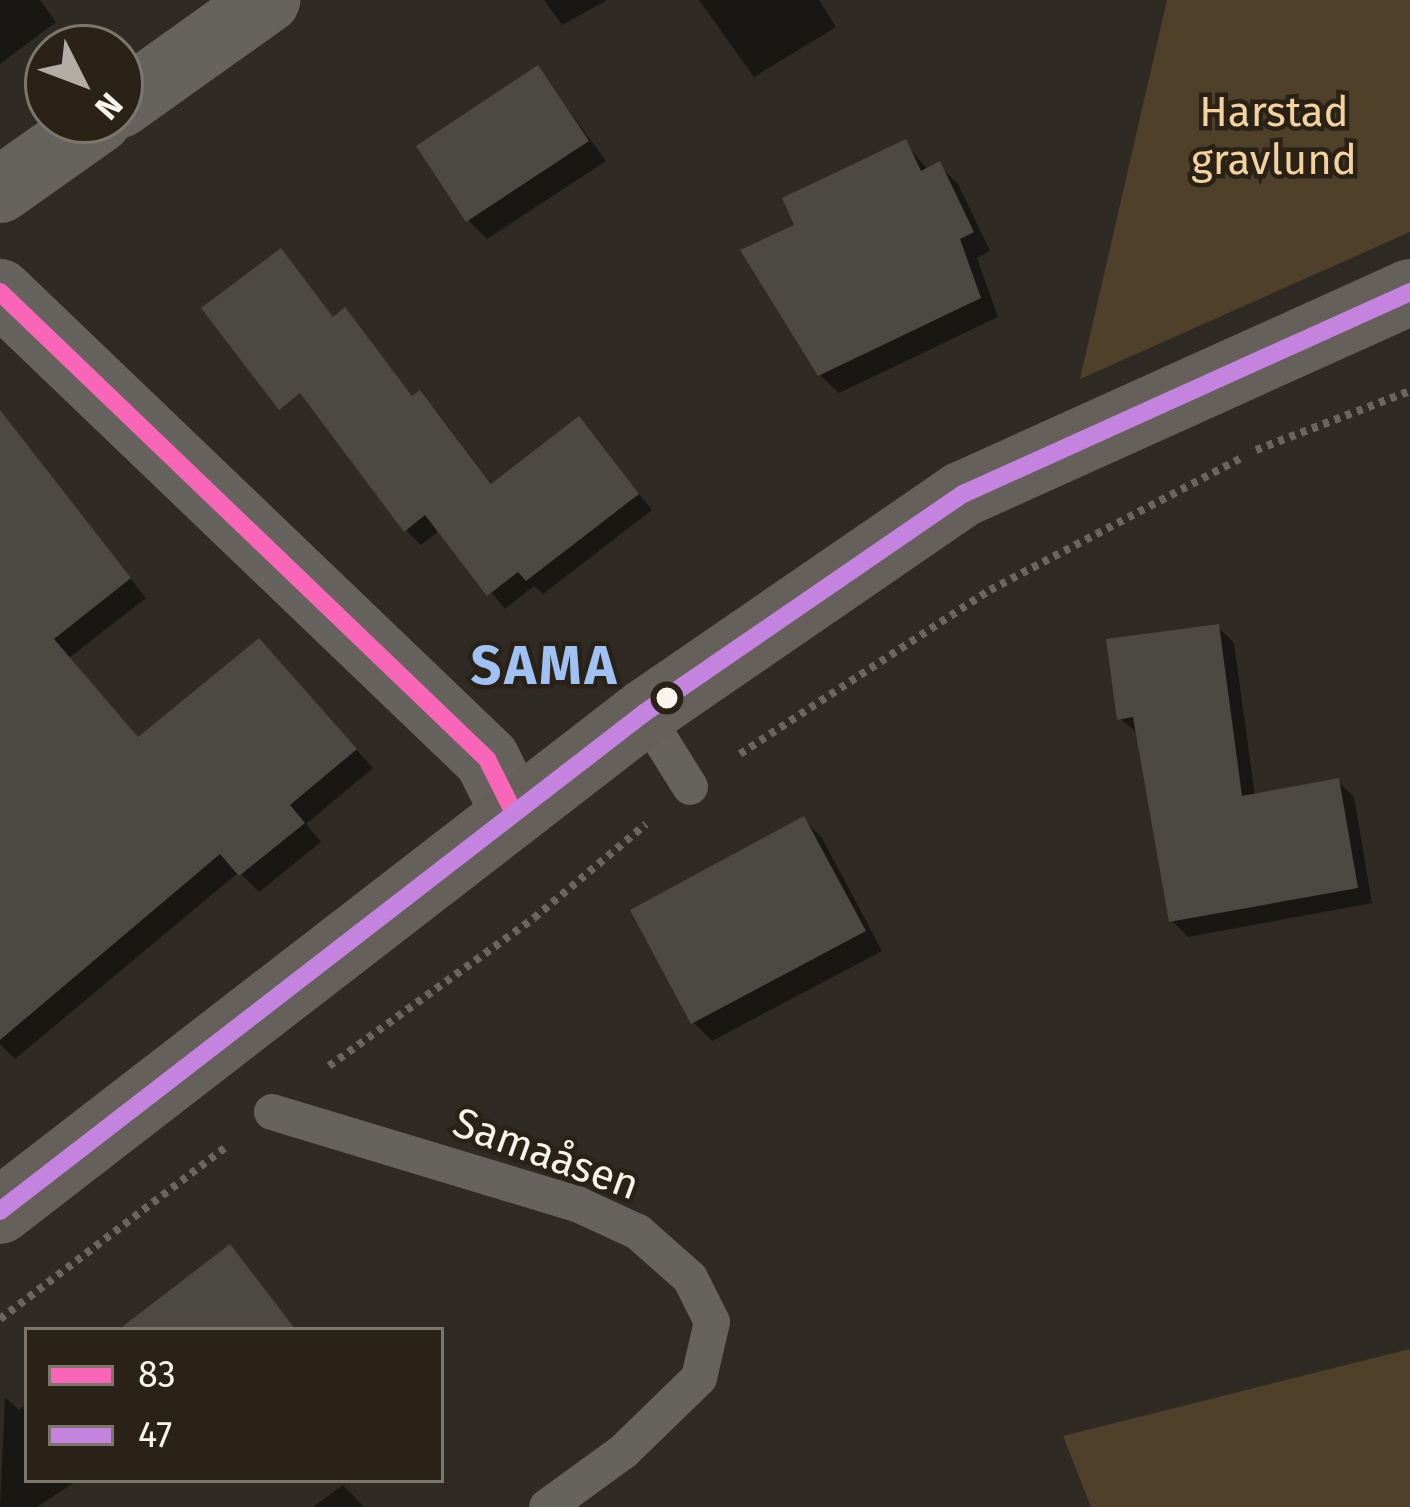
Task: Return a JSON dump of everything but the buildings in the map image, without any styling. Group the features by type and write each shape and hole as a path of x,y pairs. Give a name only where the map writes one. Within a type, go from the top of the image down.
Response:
{"highway":[{"path":"0,1211 644,713 963,494 1410,292"}],"street":[{"path":"144,88 267,0"},
{"path":"0,190 64,144"},
{"path":"0,292 487,759 514,813"}],"lane":[{"path":"644,713 691,787"},
{"name":"Samaåsen","path":"272,1112 577,1204 638,1232 690,1278 712,1322 699,1378 624,1451 548,1507"}],"green space":[{"name":"Harstad gravlund","path":"1167,0 1410,0 1410,232 1080,379"},
{"path":"1410,1349 1410,1507 1091,1507 1063,1436"}],"transit line":[{"name":"83","path":"0,292 487,759 514,813"},
{"name":"47","path":"0,1211 644,713 963,494 1410,292"}],"district":[{"name":"SAMA","path":"545,666"}]}
